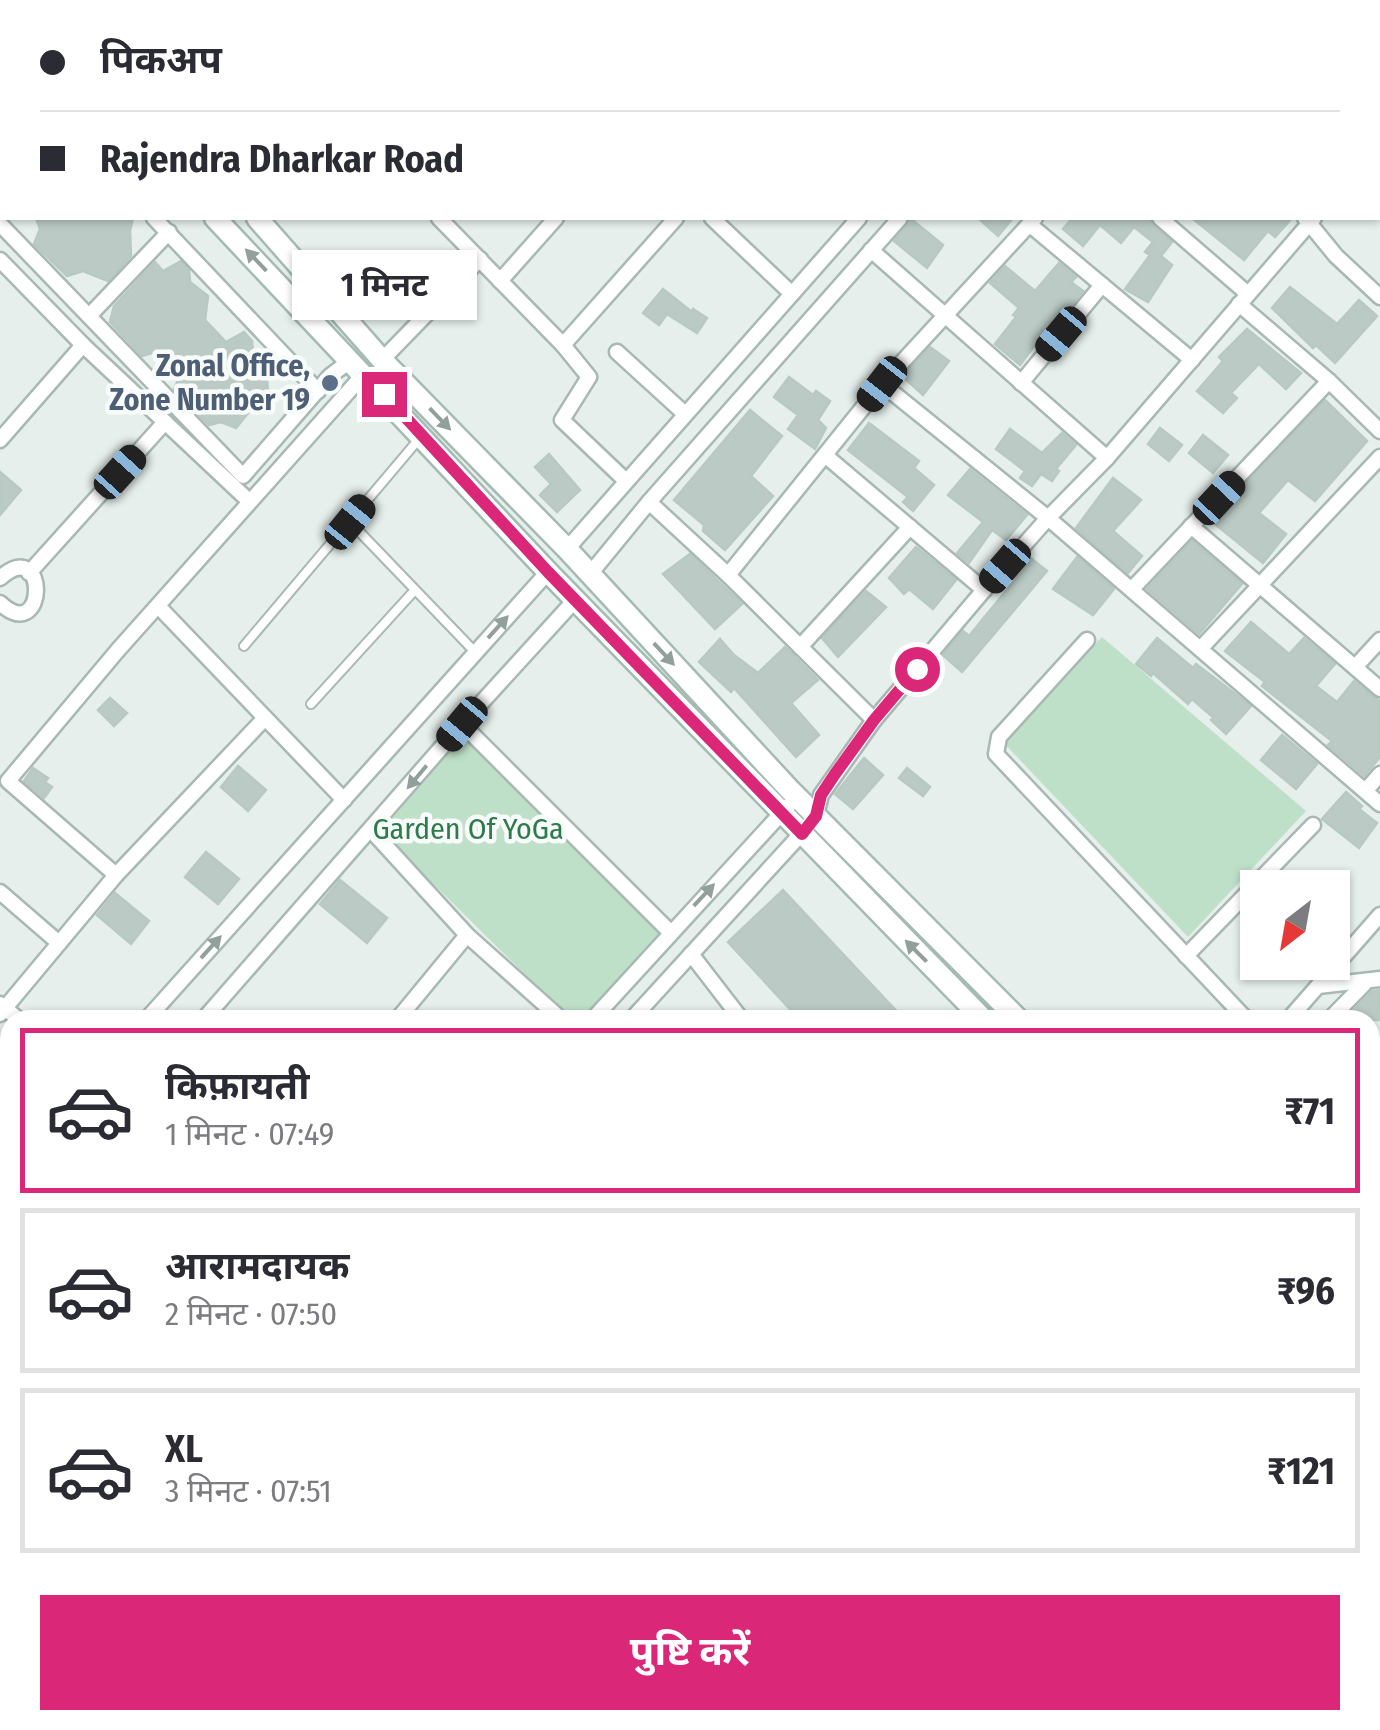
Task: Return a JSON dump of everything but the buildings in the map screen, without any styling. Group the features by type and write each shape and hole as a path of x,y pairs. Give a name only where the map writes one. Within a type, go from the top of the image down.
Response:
{"main road":[{"path":"217,220 548,572 974,1010"},
{"path":"259,220 382,360 1009,1010"}],"street":[{"path":"156,220 318,391"},
{"path":"441,220 589,377 562,420 625,480"},
{"path":"500,280 554,220"},
{"path":"562,345 674,220"},
{"path":"714,220 792,294"},
{"path":"567,549 857,220"},
{"path":"590,574 898,220"},
{"path":"1162,220 1380,432"},
{"path":"640,1010 802,834 812,803 874,720 1048,518 1107,458 1308,220"},
{"path":"1310,220 1336,256 1379,293"},
{"path":"728,574 882,384 1032,221 1192,360"},
{"path":"0,224 243,476 330,376 358,367"},
{"path":"90,316 169,232"},
{"path":"872,250 1107,458"},
{"path":"382,360 480,260"},
{"path":"2,267 249,501"},
{"path":"1020,383 1102,285"},
{"path":"0,440 83,345"},
{"path":"617,352 685,414"},
{"path":"116,875 4,785 249,501 358,367"},
{"path":"1132,590 1329,382"},
{"path":"882,384 1048,518 1380,804"},
{"path":"29,572 165,422"},
{"path":"826,456 984,590"},
{"path":"1200,648 1380,456"},
{"path":"649,502 728,574 874,720"},
{"path":"1191,526 1380,689"},
{"path":"800,647 910,528"},
{"path":"0,578 15,569 29,572 38,584 34,604 14,612 0,603"},
{"path":"155,1010 548,572"},
{"path":"213,1010 462,724 576,600"},
{"path":"159,607 344,800"},
{"path":"1087,640 1000,737 996,754 1237,1010"},
{"path":"1357,666 1380,640"},
{"path":"2,1009 116,875 264,718"},
{"path":"462,724 670,932"},
{"path":"1366,789 1380,774"},
{"path":"601,1010 781,811 812,803"},
{"path":"1186,956 1312,825"},
{"path":"372,830 467,935 551,1010"},
{"path":"0,892 60,944"},
{"path":"1297,1010 1380,915"},
{"path":"405,1010 467,935"},
{"path":"691,954 734,1010"},
{"path":"1318,986 1372,982"},
{"path":"1340,1010 1372,982"}],"lane":[{"path":"244,646 422,435"},
{"path":"350,522 475,652"},
{"path":"311,704 414,590"}],"green space":[{"path":"1102,637 1306,811 1251,870 1240,870 1240,881 1188,937 1001,740"},
{"name":"Garden Of YoGa","path":"463,735 660,934 593,1010 561,1010 381,832"}],"place":[{"name":"Zonal Office, Zone Number 19","path":"330,383"}],"route":[{"path":"384,394 548,572 802,834 816,816 821,795 835,774 917,669"}]}
